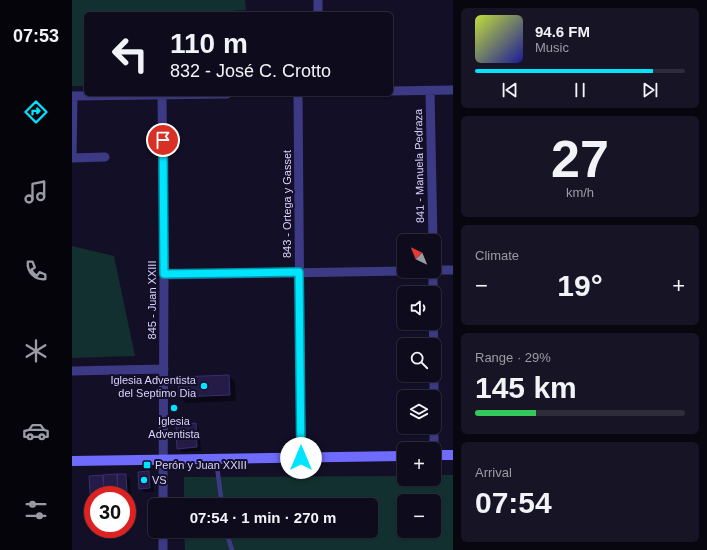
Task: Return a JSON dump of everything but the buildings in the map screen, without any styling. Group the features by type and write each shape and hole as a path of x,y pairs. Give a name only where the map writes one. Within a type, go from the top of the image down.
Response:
{"main road":[{"path":"441,455 453,455"},
{"path":"72,461 397,456"}],"street":[{"path":"318,0 318,12"},
{"path":"393,91 453,90"},
{"name":"841 - Manuela Pedraza","path":"430,91 433,234"},
{"path":"105,157 72,158 72,96 162,96"},
{"name":"845 - Juan XXIII","path":"162,96 164,274 163,498"},
{"name":"843 - Ortega y Gasset","path":"298,96 301,458"},
{"path":"164,274 397,270"},
{"path":"441,270 453,270"},
{"path":"72,371 164,369"},
{"path":"163,538 163,550"}],"lane":[{"path":"216,459 221,498"},
{"path":"228,538 232,550"}],"green space":[{"path":"72,0 245,0 246,10 219,12 84,12 84,86 72,86"},
{"path":"72,246 114,256 135,356 72,358"},
{"path":"441,475 453,475 453,550 185,550 184,538 378,538 378,498 184,498 184,477 397,476 397,486 441,486"}],"place":[{"name":"Iglesia Adventista del Septimo Dia","path":"204,386"},
{"name":"Iglesia Adventista","path":"174,408"},
{"name":"Perón y Juan XXIII","path":"147,465"},
{"name":"VS","path":"144,480"}],"route":[{"path":"163,140 164,274 299,272 301,458"}]}
